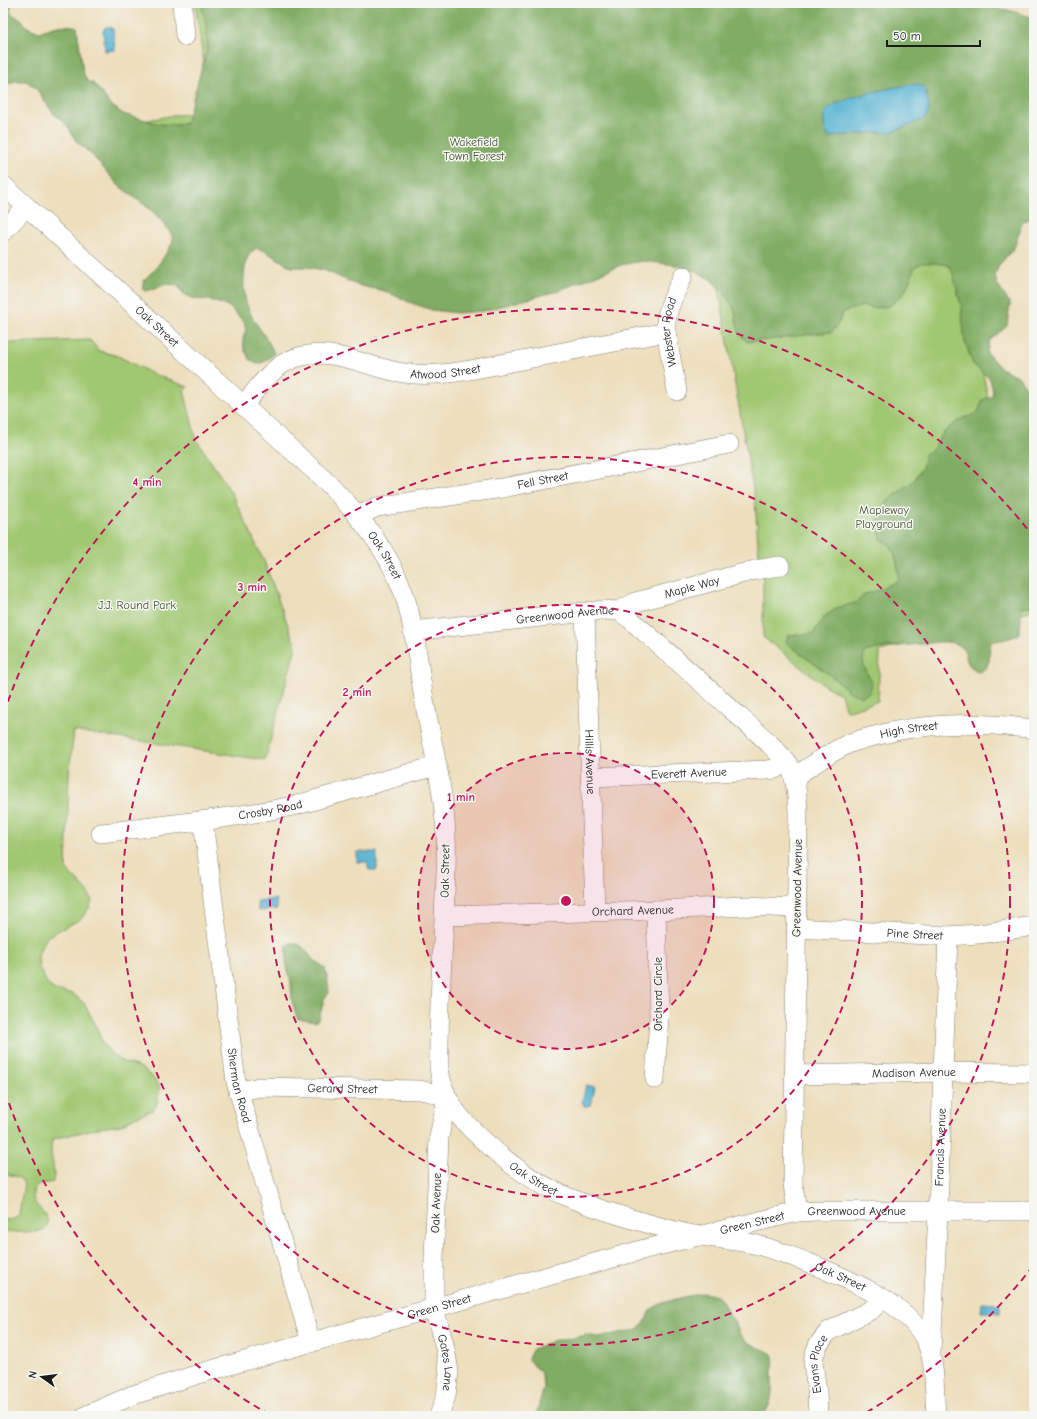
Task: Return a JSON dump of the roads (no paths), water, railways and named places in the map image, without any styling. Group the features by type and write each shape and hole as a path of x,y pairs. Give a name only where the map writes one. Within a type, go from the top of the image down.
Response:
{"street":[{"path":"182,3 185,36"},
{"name":"Oak Street","path":"3,185 330,486 358,516 380,545 396,576 406,603 413,631 442,795 446,836 439,1061 441,1081 447,1098 454,1110 471,1130 510,1164 536,1182 563,1195 655,1225 701,1236 743,1242 769,1248 850,1280 883,1299 901,1312 915,1326 925,1340 931,1358 936,1416"},
{"path":"3,232 26,207"},
{"name":"Webster Road","path":"677,391 665,323 668,310 683,276"},
{"name":"Atwood Street","path":"243,406 277,368 288,361 306,356 334,355 402,373 443,374 666,332"},
{"name":"Fell Street","path":"358,516 377,506 502,488 729,444"},
{"name":"Maple Way","path":"619,611 636,602 774,567"},
{"name":"Greenwood Avenue","path":"413,631 608,610 619,611 630,619 748,724 790,770 798,812 793,1184 797,1212 1034,1211"},
{"name":"Hillis Avenue","path":"585,613 595,911"},
{"name":"High Street","path":"790,770 866,738 919,727 943,724 990,724 1034,729"},
{"name":"Crosby Road","path":"101,833 202,821 292,806 436,766"},
{"name":"Everett Avenue","path":"591,777 775,769 790,770"},
{"name":"Sherman Road","path":"202,821 234,1072 238,1092 311,1344"},
{"name":"Orchard Avenue","path":"444,916 746,906 796,908"},
{"name":"Orchard Circle","path":"655,1079 659,1017 656,910"},
{"name":"Pine Street","path":"796,928 948,936 979,934 1034,926"},
{"name":"Francis Avenue","path":"931,1358 948,936"},
{"name":"Madison Avenue","path":"794,1074 942,1072 1034,1073"},
{"name":"Gerard Street","path":"238,1092 259,1087 412,1090 427,1091 447,1098"},
{"name":"Oak Avenue","path":"434,1308 434,1265 439,1137 447,1098"},
{"name":"Green Street","path":"85,1416 119,1400 158,1386 639,1251 797,1212"},
{"name":"Evans Place","path":"818,1416 817,1391 813,1364 818,1345 829,1331 871,1310 883,1299"},
{"name":"Gates Lane","path":"434,1308 445,1348 448,1372 446,1396 439,1416"}],"water":[{"path":"105,27 111,27 111,29 113,29 115,50 105,51 103,30"},
{"path":"918,84 923,87 926,92 929,107 929,111 924,119 889,133 879,132 828,137 824,119 825,113 830,107 853,97 868,93"},
{"path":"357,852 377,852 377,870 369,870 368,862 357,862"},
{"path":"276,899 277,909 258,911 257,901"},
{"path":"586,1085 595,1087 591,1105 584,1106 582,1103"},
{"path":"982,1303 1000,1304 1000,1313 981,1312"}],"park label":[{"name":"Wakefield Town Forest","path":"474,149"},
{"name":"Mapleway Playground","path":"884,517"},
{"name":"J.J. Round Park","path":"137,605"}]}
